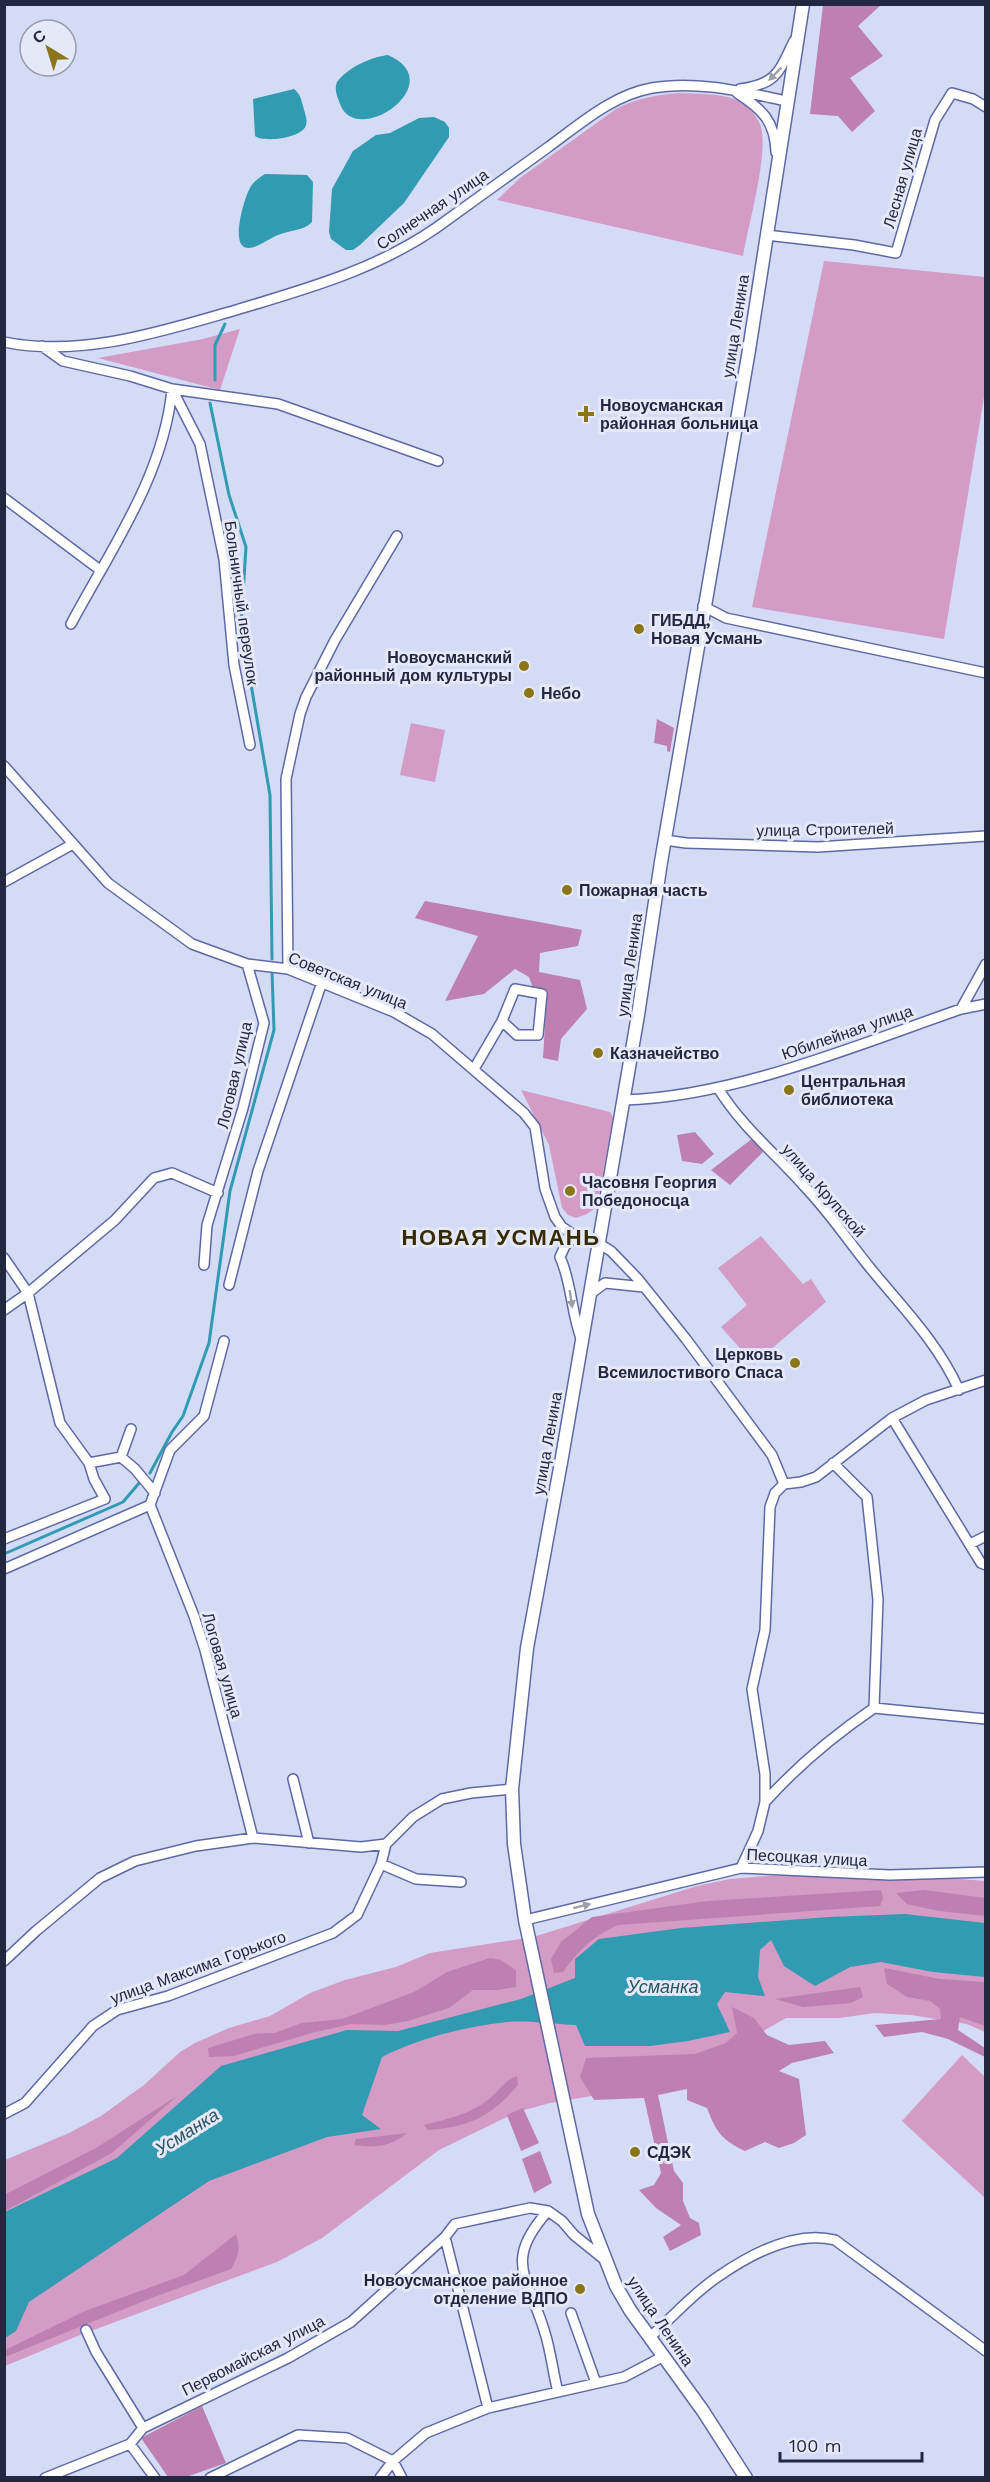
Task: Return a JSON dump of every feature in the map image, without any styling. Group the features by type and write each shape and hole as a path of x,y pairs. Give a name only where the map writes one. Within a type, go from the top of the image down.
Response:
{"main road":[{"name":"улица Ленина","path":"746,2478 626,2302 606,2261 588,2214 526,1925 514,1844 512,1789 527,1648 624,1100 803,4"}],"street":[{"path":"732,90 760,87 779,73 798,33"},
{"name":"Солнечная улица","path":"4,342 42,346 93,344 176,327 337,279 405,249 585,121 624,97 652,88 713,87 787,101"},
{"path":"732,90 755,105 765,116 776,135 776,167"},
{"name":"Лесная улица","path":"766,235 854,245 896,253 935,120 952,93 973,99 986,107"},
{"name":"Солнечная улица","path":"42,346 63,361 172,389"},
{"path":"71,624 139,502 169,419 172,389 278,404 438,461"},
{"name":"Больничный переулок","path":"172,389 200,444 224,559 234,665 250,745"},
{"path":"4,498 100,570"},
{"path":"288,969 286,779 300,714 306,696 335,640 397,536"},
{"path":"703,606 726,618 986,672"},
{"name":"Советская улица","path":"5,768 108,883 192,944 247,964 288,969 394,1012 432,1034 524,1113 535,1127 545,1189 555,1217 562,1227 575,1236 582,1236 598,1243"},
{"name":"улица Строителей","path":"665,840 686,843 818,847 986,836"},
{"path":"4,882 73,844"},
{"name":"Логовая улица","path":"204,1265 207,1225 243,1108 264,1023 247,964"},
{"path":"961,1009 986,964"},
{"path":"229,1285 258,1171 322,982"},
{"path":"474,1069 502,1021 515,989 542,994 538,1035 517,1035 502,1021"},
{"name":"Юбилейная улица","path":"718,1088 800,1064 961,1009 986,1004"},
{"path":"624,1100 664,1097 718,1088"},
{"name":"улица Крупской","path":"718,1088 731,1108 807,1189 915,1319 936,1347 959,1390"},
{"path":"4,1310 28,1293 115,1220 154,1178 172,1173 218,1194"},
{"path":"575,1236 565,1246 560,1257 566,1271 575,1324 582,1341"},
{"path":"598,1243 611,1251 686,1339 772,1455 784,1484"},
{"path":"4,1258 28,1293 60,1423 89,1463 94,1479 105,1499 4,1539"},
{"path":"590,1294 605,1283 644,1287"},
{"path":"4,1569 150,1505 170,1450 204,1416 224,1341"},
{"path":"738,1869 758,1831 765,1802 765,1774 752,1689 765,1630 770,1507 776,1492 784,1484 816,1477 892,1418 926,1400 986,1380"},
{"path":"892,1418 981,1563 986,1565"},
{"path":"121,1457 131,1429"},
{"path":"89,1463 121,1457"},
{"path":"121,1457 135,1469 154,1493"},
{"path":"833,1463 867,1497 878,1600 874,1708"},
{"name":"Логовая улица","path":"150,1505 196,1624 239,1776 253,1838"},
{"path":"970,1544 986,1536"},
{"path":"765,1802 804,1761 833,1736 874,1708 986,1719"},
{"path":"293,1779 309,1843"},
{"path":"4,1961 44,1924 100,1878 135,1861 196,1846 253,1838 361,1847 386,1844 413,1817 442,1799 471,1793 512,1789"},
{"name":"улица Максима Горького","path":"4,2114 25,2103 93,2026 117,2010 168,1996 333,1934 357,1915 381,1864 386,1844"},
{"path":"381,1864 417,1879 461,1882"},
{"name":"Песоцкая улица","path":"526,1925 738,1869 890,1875 986,1872"},
{"name":"Первомайская улица","path":"130,2444 143,2428 288,2358 351,2322 445,2236 455,2224 530,2208 548,2211"},
{"path":"558,2392 546,2335 521,2265 525,2241 548,2211 606,2261"},
{"path":"445,2236 488,2408"},
{"path":"650,2337 717,2277 760,2252 800,2239 820,2236 835,2240 986,2351"},
{"path":"571,2313 596,2383"},
{"path":"86,2330 96,2352 143,2428"},
{"path":"380,2478 393,2461 426,2433 488,2408 624,2377 664,2356"},
{"path":"210,2478 298,2435 347,2438 393,2461 402,2478"},
{"path":"45,2478 130,2444 155,2478"}],"shaded area":[{"path":"823,5 881,5 858,26 883,56 850,78 875,111 852,132 838,116 810,114"},
{"path":"679,93 714,95 734,99 749,109 760,124 762,151 760,169 743,256 497,200 520,178 616,109 631,102"},
{"path":"824,261 985,277 985,391 944,639 752,607"},
{"path":"240,329 220,390 98,358 203,339"},
{"path":"657,719 674,728 670,752 667,751 667,746 654,743"},
{"path":"411,723 445,730 435,782 400,775"},
{"path":"425,901 582,930 578,946 540,953 539,972 580,980 587,1009 561,1039 558,1061 543,1058 547,992 533,988 529,977 515,969 484,994 445,1001 478,936 415,918"},
{"path":"521,1090 610,1112 613,1117 597,1207 587,1214 576,1218 568,1215 562,1208 549,1145"},
{"path":"695,1132 714,1154 702,1164 682,1161 677,1135"},
{"path":"753,1138 763,1152 730,1185 711,1170"},
{"path":"761,1236 803,1284 811,1279 826,1302 754,1364 721,1327 747,1305 718,1268"},
{"path":"909,1875 985,1881 985,2032 967,2024 911,2015 874,2013 840,2018 786,2018 746,2041 621,2091 550,2103 517,2112 439,2150 322,2238 277,2262 80,2335 5,2366 5,2160 69,2133 101,2116 144,2085 180,2052 195,2043 229,2028 270,2016 310,1993 345,1980 396,1967 430,1953 533,1937 697,1886 730,1879 767,1876"},
{"path":"881,1890 883,1898 880,1906 618,1925 587,1944 563,1972 554,1973 551,1959 561,1942 592,1917 708,1901"},
{"path":"924,1890 985,1898 985,1916 939,1911 907,1904 896,1893"},
{"path":"490,1958 501,1960 516,1970 516,1987 473,1990 449,2008 408,2021 385,2025 351,2024 234,2056 209,2057 208,2048 254,2034 274,2033 302,2023 342,2019 414,1992 447,1972"},
{"path":"884,1968 940,1979 985,1982 985,2026 960,2017 958,2030 985,2048 985,2057 948,2039 922,2032 884,2037 875,2025 941,2019 940,2009 930,2001 907,1997 887,1984"},
{"path":"860,1987 863,1997 851,2003 803,2007 775,1999"},
{"path":"732,2007 754,2018 767,2035 789,2045 825,2041 834,2053 792,2063 779,2071 799,2079 806,2135 794,2143 779,2148 765,2142 745,2151 731,2143 717,2129 707,2108 687,2100 687,2089 658,2095 674,2171 683,2183 683,2201 690,2218 699,2223 701,2235 670,2251 663,2237 681,2225 656,2208 639,2190 654,2185 661,2173 644,2098 594,2100 580,2077 586,2058 695,2054 726,2043 737,2033"},
{"path":"962,2055 985,2077 985,2198 902,2121"},
{"path":"517,2076 518,2085 488,2113 467,2123 443,2129 428,2130 424,2125 474,2109"},
{"path":"177,2096 112,2153 5,2211 4,2195 96,2148"},
{"path":"523,2108 539,2143 521,2151 507,2115"},
{"path":"407,2133 382,2145 354,2145 356,2139"},
{"path":"540,2151 552,2183 534,2193 522,2159"},
{"path":"236,2234 238,2252 231,2269 154,2297 5,2357 5,2350 85,2311 184,2275"},
{"path":"202,2406 226,2463 186,2477 168,2477 141,2438"}],"water":[{"path":"388,55 405,67 410,81 405,95 394,107 379,116 363,119 349,116 340,104 336,90 337,82 360,64"},
{"path":"294,89 300,96 306,115 306,125 303,129 283,138 266,139 255,136 253,99"},
{"path":"434,117 445,122 449,128 449,137 404,203 353,250 346,250 331,239 329,232 332,189 353,151 376,135 390,133 419,118"},
{"path":"265,174 307,175 313,182 312,222 305,227 282,233 252,248 244,247 239,237 242,210 250,187"},
{"name":"Усманка","path":"905,1914 985,1923 985,1977 933,1972 881,1962 850,1967 815,1986 784,1966 771,1940 760,1950 758,1977 765,1996 725,1992 717,2004 730,2032 650,2046 585,2046 576,2025 515,2022 458,2030 411,2044 382,2057 362,2115 381,2129 327,2137 209,2181 29,2302 16,2331 5,2338 5,2212 117,2158 221,2066 347,2030 398,2031 521,1999 575,1978 575,1959 599,1939 681,1928"}],"waterway":[{"path":"215,380 215,345 225,324"},
{"path":"210,403 229,495 246,547 241,626 270,795 272,959"},
{"path":"150,1473 183,1416 209,1343 230,1191 274,1030 272,972"},
{"path":"4,1554 123,1502 140,1482"}],"place":[{"name":"Новоусманская районная больница","path":"586,414"},
{"name":"ГИБДД, Новая Усмань","path":"639,629"},
{"name":"Новоусманский районный дом культуры","path":"524,666"},
{"name":"Небо","path":"529,693"},
{"name":"Пожарная часть","path":"567,890"},
{"name":"Казначейство","path":"598,1053"},
{"name":"Центральная библиотека","path":"789,1090"},
{"name":"Часовня Георгия Победоносца","path":"570,1191"},
{"name":"Церковь Всемилостивого Спаса","path":"795,1363"},
{"name":"СДЭК","path":"635,2152"},
{"name":"Новоусманское районное отделение ВДПО","path":"580,2289"}],"district":[{"name":"НОВАЯ УСМАНЬ","path":"501,1237"}]}
